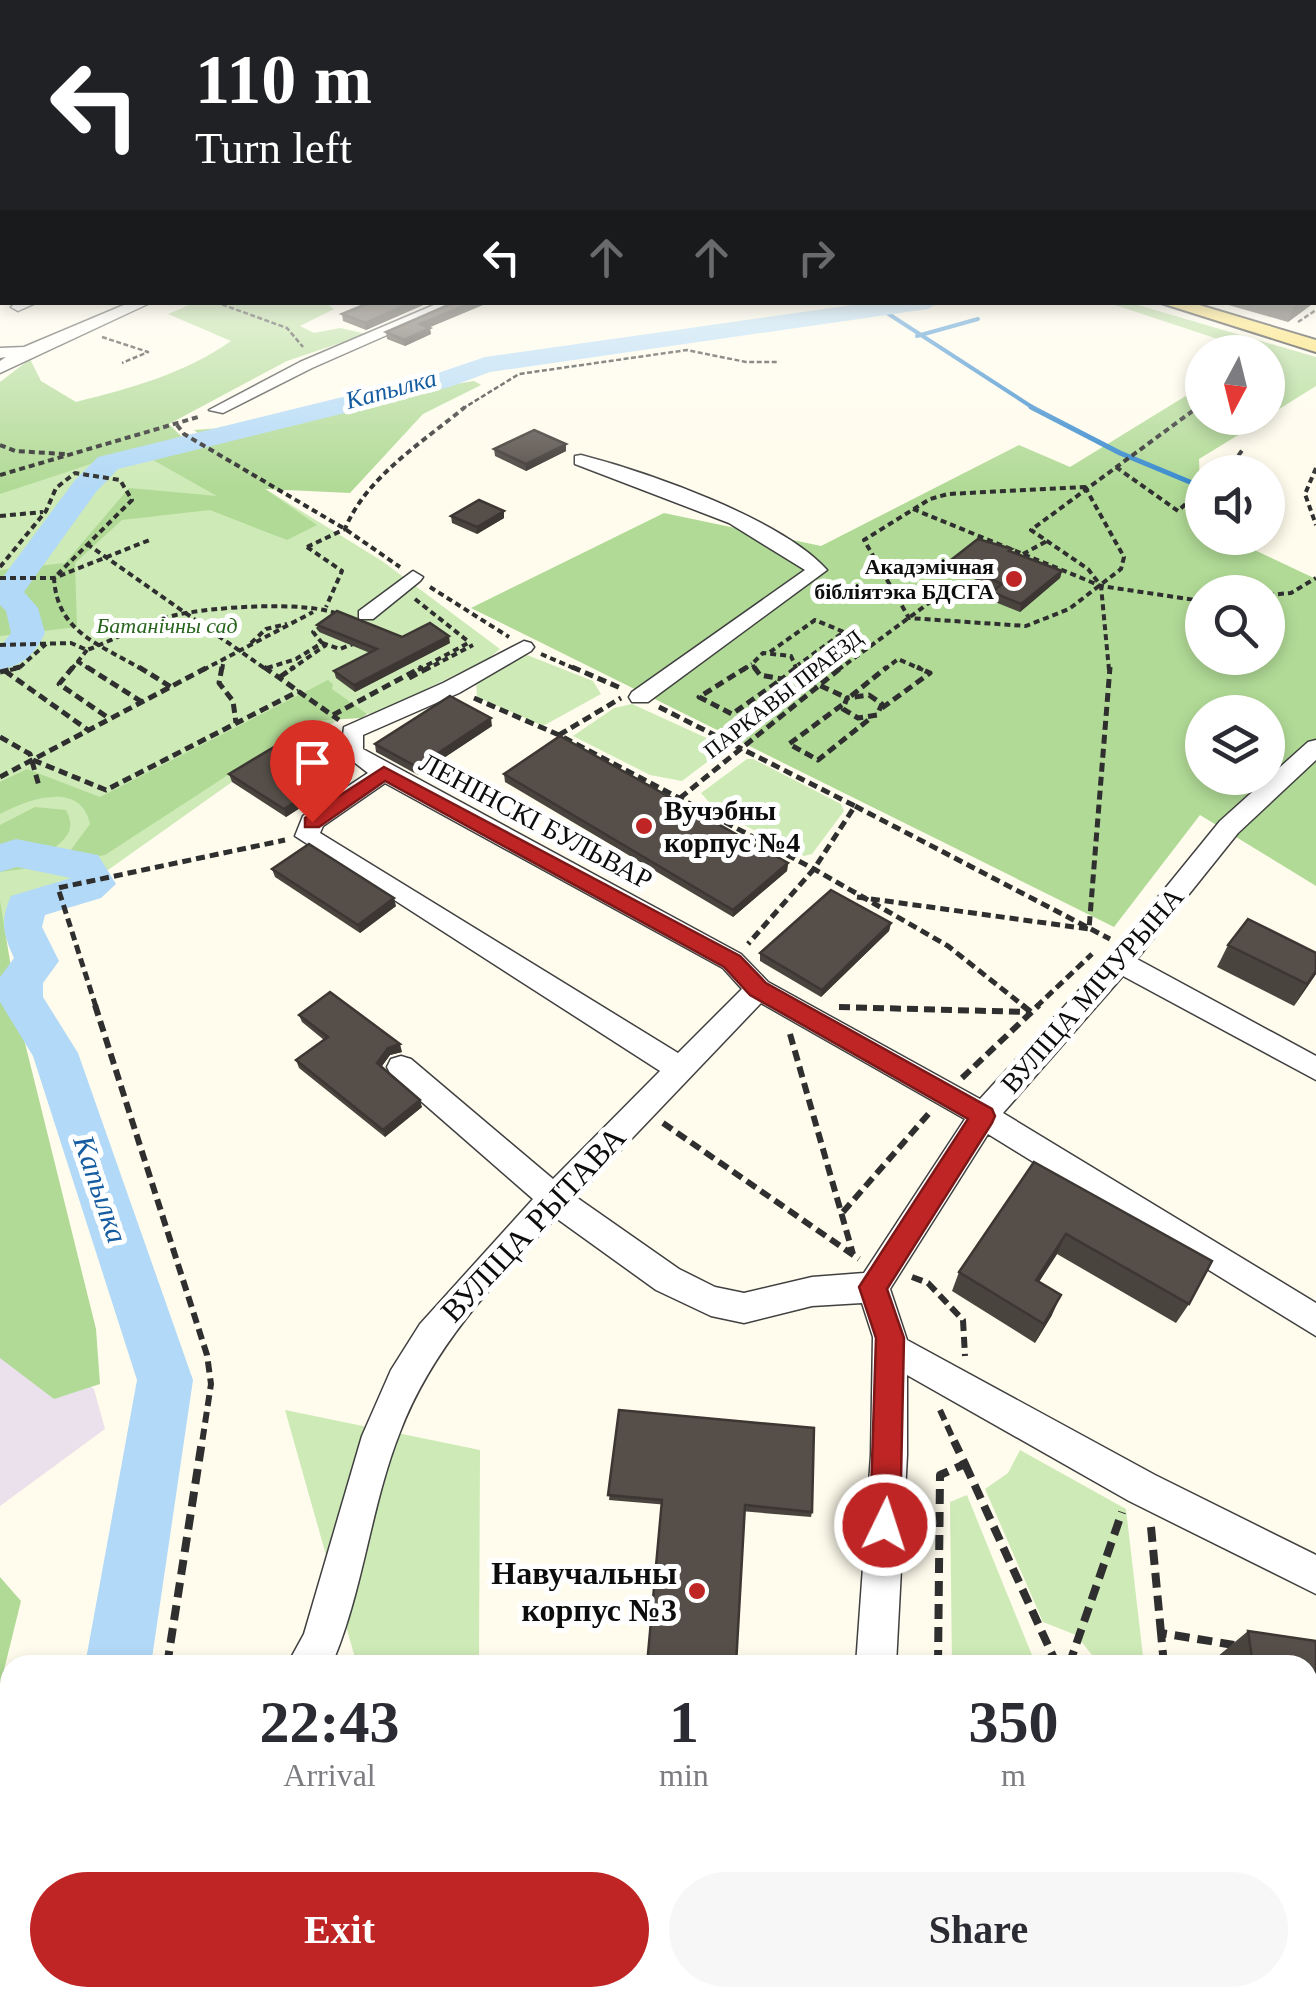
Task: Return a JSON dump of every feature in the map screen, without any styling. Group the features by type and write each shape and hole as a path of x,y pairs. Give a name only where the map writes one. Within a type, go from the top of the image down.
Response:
{"main road":[{"path":"1177,305 1316,346"},
{"path":"1294,339 1316,325"}],"street":[{"path":"0,368 26,352 138,305"},
{"path":"217,410 306,366 448,305"},
{"path":"0,353 26,352"},
{"path":"581,460 720,514 795,551 817,570 640,697"},
{"path":"366,615 406,582"},
{"path":"384,773 352,752 340,721 451,688 524,647"},
{"name":"ВУЛІЦА МІЧУРЫНА","path":"879,1277 983,1116 1120,950 1230,828 1316,747"},
{"name":"ЛЕНІНСКІ БУЛЬВАР","path":"306,836 312,822 384,773 732,961 758,989 983,1116 1316,1321"},
{"path":"306,836 680,1068"},
{"path":"1120,950 1316,1069"},
{"name":"ВУЛІЦА РЫТАВА","path":"314,1655 330,1615 380,1436 404,1382 432,1335 467,1290 553,1198 758,989"},
{"path":"402,1067 553,1198 644,1265 717,1304 744,1308 879,1277 890,1348 890,1456 877,1655"},
{"path":"890,1348 1142,1488 1315,1569"}],"path":[{"path":"223,305 287,328 304,348 306,366"},
{"path":"80,330 148,352 122,363"},
{"path":"326,608 342,571 307,547 346,529 354,508 382,478 466,406 519,374 687,350 746,362 778,362"},
{"path":"0,475 217,410"},
{"path":"1089,928 1110,663 1101,586 1088,568 1031,530 1185,417"},
{"path":"177,424 184,434 346,529 471,644 503,659"},
{"path":"0,444 14,452 69,454"},
{"path":"1239,455 1243,449"},
{"path":"1116,467 1137,476 1164,504 1178,511 1185,505"},
{"path":"1316,468 1305,494 1316,525"},
{"path":"0,567 46,511 56,488 74,473 120,480 132,500 54,578 55,598 65,622 171,687"},
{"path":"1086,487 1124,557 1122,569 1069,609 1026,626 910,618 872,563 864,540 913,509 948,494 1086,487"},
{"path":"913,509 1101,586 1185,598"},
{"path":"0,516 46,511"},
{"path":"0,578 54,578 152,539"},
{"path":"1024,554 1047,541"},
{"path":"87,544 340,721 471,644"},
{"path":"1285,594 1316,578"},
{"path":"406,582 524,647 630,692 559,735"},
{"name":"ПАРКАВЫ ПРАЕЗД","path":"680,798 818,685 952,586"},
{"path":"110,719 60,684 87,650 176,616 254,606 326,608 339,615 366,615 364,620 373,626 370,637 340,649 324,644 313,632 339,615"},
{"path":"0,777 315,610"},
{"path":"815,620 844,632 798,665 794,674 732,714 699,698 752,664 758,656 770,652 815,620"},
{"path":"0,645 72,643 87,650"},
{"path":"2,671 19,668 46,644"},
{"path":"267,668 296,660 324,644"},
{"path":"280,677 324,644"},
{"path":"770,652 791,656 798,665"},
{"path":"224,659 219,684 233,701 236,723"},
{"path":"898,659 930,673 818,760 789,744 849,697 898,659"},
{"path":"77,661 142,702"},
{"path":"752,664 760,676 782,679"},
{"path":"2,671 88,731"},
{"path":"794,674 849,697 875,698 882,708"},
{"path":"451,688 559,735 814,869 856,898 948,946 1031,1012"},
{"path":"0,737 33,760 106,790 299,691"},
{"path":"640,697 1089,928 1120,950 1031,1012 946,1094 842,1214"},
{"path":"842,705 852,716 872,718"},
{"path":"33,760 40,786"},
{"path":"732,961 814,869 855,806"},
{"path":"169,1655 212,1384 207,1355 58,888 306,836"},
{"path":"856,898 1089,928"},
{"path":"854,1257 790,1033 806,1014 823,1007 1031,1012"},
{"path":"641,1108 879,1277 928,1283 963,1320 966,1391 938,1406 1051,1655"},
{"path":"938,1655 940,1475 965,1464"},
{"path":"1072,1655 1123,1510"},
{"path":"1163,1655 1150,1526 1167,1534"},
{"path":"1161,1634 1238,1646"}],"shaded area":[{"path":"0,1321 94,1389 105,1429 0,1506"}],"green space":[{"path":"189,305 328,305 334,309 300,326 314,333 340,328 367,334 287,361 169,424 191,446 208,441 194,430 276,424 409,392 474,381 481,385 423,414 350,493 265,489 317,525 287,540 210,510 122,520 75,563 77,627 0,636 0,570 65,563 129,488 217,496 153,460 91,464 0,494 0,382 30,359 41,381 76,402 176,371 231,341 168,314"},
{"path":"1115,305 1138,305 1241,335 1206,335"},
{"path":"1285,348 1316,357 1316,386 1285,405"},
{"path":"1185,396 1185,435 1238,435 1206,455 1185,455 1185,555 1265,555 1316,579 1316,886 1200,815 1114,927 471,608 664,513 821,546 1019,445 1070,467"},
{"name":"Батанічны сад","path":"201,449 382,561 500,649 488,659 377,713 347,716 301,739 232,782 108,870 57,882 0,928 0,486 102,451"},
{"path":"527,655 593,681 601,694 543,726 477,697 476,681"},
{"path":"328,680 332,689 367,714 362,718 311,721 105,855 62,862 90,824 85,810 76,802 65,798 38,799 0,814 0,782 27,769 100,797"},
{"path":"632,704 722,745 723,750 682,781 650,775 573,736 614,708"},
{"path":"747,759 841,804 844,811 812,854 804,856 717,811 701,793"},
{"path":"35,807 66,810 70,825 67,836 46,855 45,866 0,872 0,825"},
{"path":"0,901 21,1027 96,1329 100,1384 54,1399 0,1358"},
{"path":"285,1410 480,1450 479,1655 354,1655"},
{"path":"1020,1450 1126,1509 1143,1655 1092,1655 1076,1635 1043,1622 985,1489 1008,1473"},
{"path":"967,1495 1032,1655 952,1655 950,1502"},
{"path":"0,1577 21,1601 8,1655 0,1655"}],"building":[{"path":"364,305 407,305 365,323 342,314"},
{"path":"448,305 467,305 420,324 430,328 404,340 386,332"},
{"path":"534,430 566,444 526,464 494,449"},
{"path":"479,500 504,511 477,527 451,516"},
{"name":"Акадэмічная бібліятэка БДСГА","path":"978,539 1062,571 1021,604 992,592 1002,584 951,560"},
{"path":"337,611 402,637 430,623 449,636 354,685 334,671 377,649 317,625"},
{"path":"450,696 491,718 417,767 375,744"},
{"path":"299,732 335,753 307,771 326,782 284,809 229,774"},
{"name":"Вучэбны корпус №4","path":"560,736 788,863 733,910 504,774"},
{"path":"309,844 394,898 358,925 272,869"},
{"path":"831,890 891,923 822,990 760,953"},
{"path":"1248,919 1316,953 1316,971 1307,984 1228,945"},
{"path":"330,992 400,1044 388,1048 377,1063 420,1100 383,1130 296,1060 328,1037 299,1015"},
{"path":"1034,1162 1212,1261 1189,1304 1066,1234 1036,1280 1061,1295 1044,1324 959,1272"},
{"name":"Навучальны корпус №3","path":"619,1410 814,1428 812,1512 745,1505 737,1655 648,1655 662,1500 608,1495"},
{"path":"1248,1631 1316,1641 1316,1655 1252,1655"}],"waterway":[{"name":"Капылка","path":"0,660 19,651 28,633 22,608 7,594 86,486 108,463 441,381 485,365 907,305"},
{"path":"884,311 921,335"},
{"path":"921,335 978,319"},
{"path":"917,336 921,335"},
{"path":"921,335 1035,409"},
{"path":"1031,407 1120,453 1185,480"},
{"name":"Капылка","path":"0,858 16,853 84,865 95,884 26,906 21,927 37,961 21,979 21,999 55,1053 165,1380 120,1655"}],"place":[{"name":"Акадэмічная бібліятэка БДСГА","path":"1014,579"},
{"name":"Вучэбны корпус №4","path":"644,826"},
{"name":"Навучальны корпус №3","path":"697,1591"}],"route":[{"path":"312,822 384,773 732,961 758,989 983,1116 873,1287 890,1338 890,1456 885,1525"}]}
